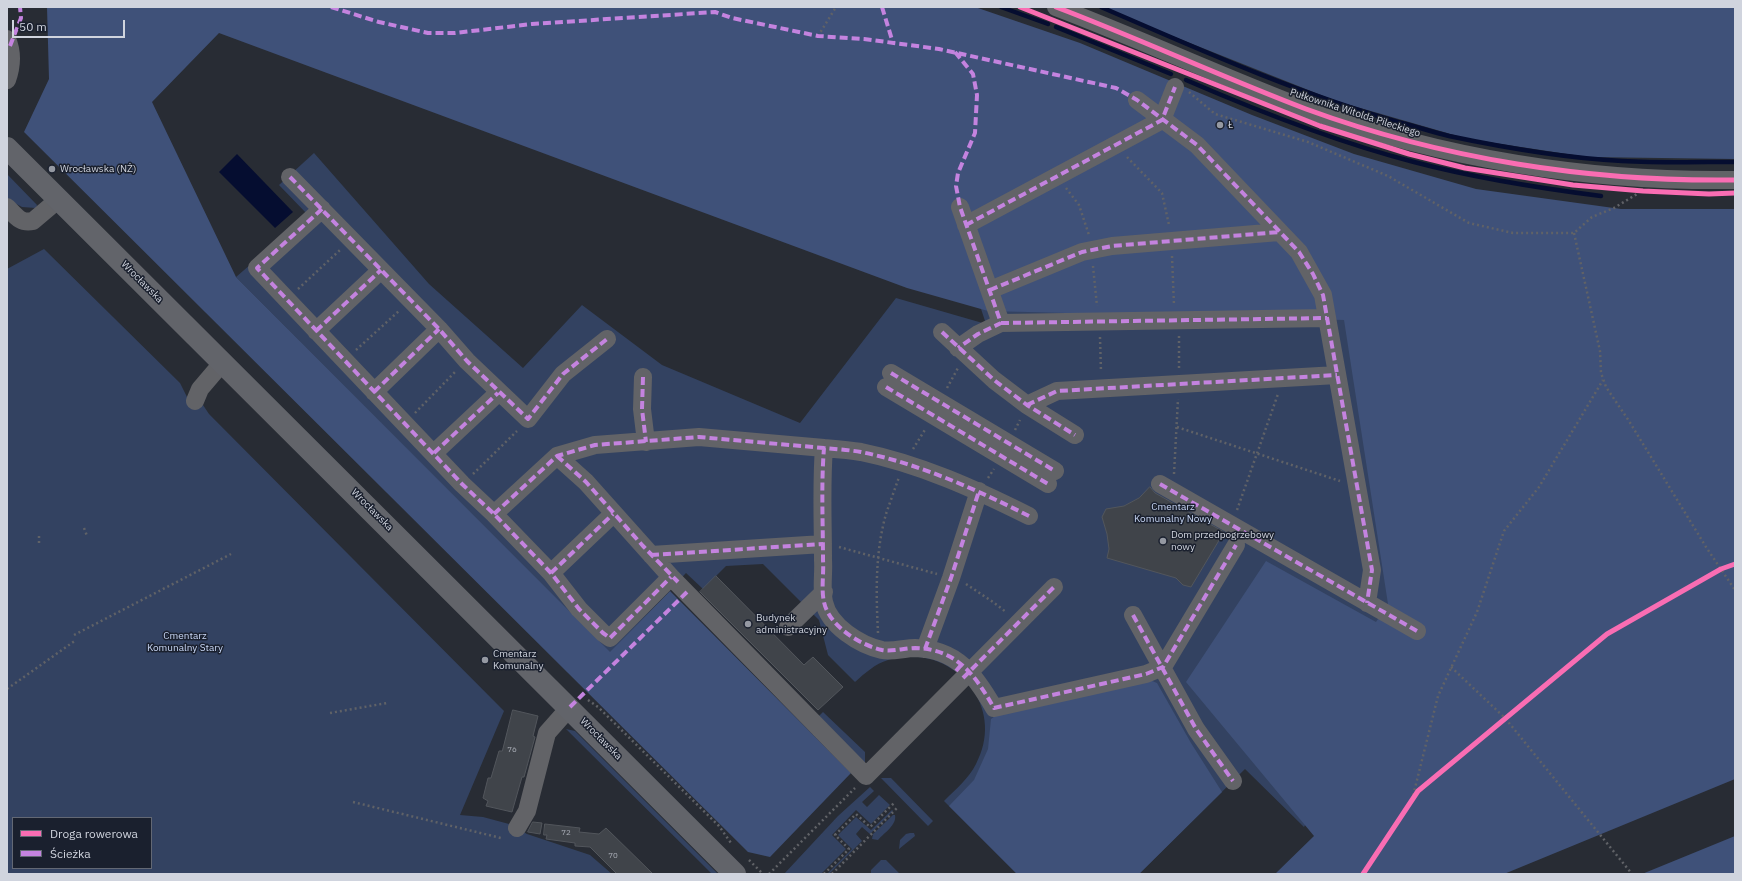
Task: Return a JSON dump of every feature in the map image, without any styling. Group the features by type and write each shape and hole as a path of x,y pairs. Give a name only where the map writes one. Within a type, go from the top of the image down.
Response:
{"main road":[{"name":"Wrocławska","path":"7,148 570,707 744,869"}],"street":[{"name":"Pułkownika Witolda Pileckiego","path":"1056,7 1307,109 1395,137 1469,155 1598,175 1696,180 1735,180"},
{"path":"7,39 10,46 12,66 7,80"},
{"path":"966,225 1162,120 1179,86"},
{"path":"1137,100 1196,145 1299,252 1324,295 1372,570 1367,603"},
{"path":"290,177 439,329 467,361 528,419 563,374 607,339"},
{"path":"7,207 21,221 28,222 33,221 59,199"},
{"path":"960,207 1001,323"},
{"path":"322,209 258,268 404,424 551,573 579,609 610,638 675,580"},
{"path":"990,290 1082,252 1112,246 1279,232"},
{"path":"316,331 381,270"},
{"path":"962,351 978,334 1001,323 1327,318"},
{"path":"374,392 439,329"},
{"path":"942,332 994,380 1027,405 1075,434"},
{"path":"195,402 200,389 223,362"},
{"path":"1027,405 1058,391 1178,377 1283,378 1337,375"},
{"path":"644,377 642,409 646,442"},
{"path":"889,380 1052,478"},
{"path":"434,453 498,392"},
{"path":"494,514 557,456 595,445 699,438 860,452 939,475 979,491 1029,516"},
{"path":"824,448 822,473 824,603 836,624 858,642 880,649 936,650 983,688 994,708 1146,674 1163,667 1236,545"},
{"path":"557,456 586,482 651,555 866,776 962,671 1019,623 1054,587"},
{"path":"1166,487 1417,631"},
{"path":"925,649 951,578 979,491"},
{"path":"551,573 613,514"},
{"path":"651,555 823,544"},
{"path":"788,627 824,592"},
{"path":"1133,615 1196,729 1233,781"},
{"path":"517,828 527,811 547,733 570,707"}],"path":[{"path":"818,36 836,7"},
{"path":"1179,86 1215,114 1308,142 1388,176 1469,223 1513,233 1574,233 1592,217 1614,208 1643,191"},
{"path":"1115,145 1162,193 1168,219"},
{"path":"1057,177 1079,205 1087,226"},
{"path":"1574,233 1600,351 1600,373 1606,387 1735,590"},
{"path":"287,299 352,239"},
{"path":"1171,241 1173,302"},
{"path":"1093,250 1096,306"},
{"path":"345,360 410,300"},
{"path":"1166,487 1177,427 1178,332"},
{"path":"1100,334 1102,375"},
{"path":"880,649 876,590 878,558 886,515 904,464 936,409 962,351"},
{"path":"404,424 467,361"},
{"path":"1232,525 1283,378"},
{"path":"1412,800 1438,696 1477,612 1504,531 1539,487 1603,380"},
{"path":"462,484 528,419"},
{"path":"1177,427 1357,486"},
{"path":"84,528 87,536"},
{"path":"39,535 39,543"},
{"path":"823,544 951,578 970,586 1019,623"},
{"path":"74,635 231,554"},
{"path":"1715,573 1728,566"},
{"path":"7,689 76,640"},
{"path":"1451,667 1505,718 1632,874"},
{"path":"330,713 387,703"},
{"path":"1499,723 1511,714"},
{"path":"769,874 866,776"},
{"path":"1408,806 1424,786"},
{"path":"353,802 501,838"},
{"path":"824,874 849,850 835,835 856,814 870,827 894,803"},
{"path":"832,874 898,808"},
{"path":"744,869 763,874"}],"green space":[{"name":"Cmentarz Komunalny Nowy","path":"956,37 1536,424 1304,827 1245,769 1139,874 1017,874 944,801 970,774 976,764 984,742 985,720 979,700 968,683 952,669 933,660 911,657 888,660 870,669 855,682 828,655 819,620 763,564 726,566 703,589 686,573 610,653 236,277 308,215 279,185 314,153 429,284 523,368 582,305 662,365 800,423 896,298 986,324 950,215"},
{"path":"7,174 37,205 36,208 22,207 7,199"},
{"name":"Cmentarz Komunalny Stary","path":"44,249 180,383 188,399 203,405 209,414 504,711 460,815 483,817 509,824 527,834 590,855 612,874 7,874 7,269"},
{"path":"823,712 865,752 865,763 819,716"},
{"path":"566,729 575,731 718,874 712,874"},
{"path":"881,778 891,778 933,821 928,826"},
{"path":"870,787 874,791 862,802 867,807 879,795 890,805 871,824 856,810 832,835 846,849 821,874 784,874 838,816"},
{"path":"892,810 893,811 870,834 862,827 856,834 862,841 829,874 827,874 852,849 838,835 856,817 871,830"},
{"path":"893,815 895,815 895,819 890,829 878,840 872,839 873,834"},
{"path":"914,833 915,836 899,849 900,840 906,834"},
{"path":"881,860 886,860 900,874 871,874 871,870"}],"shaded area":[{"path":"47,7 975,7 1080,43 1252,115 1354,154 1476,189 1621,209 1735,209 1735,779 1504,874 1275,874 1314,836 1186,682 1266,561 1376,622 1388,604 1344,320 988,311 907,288 219,33 152,102 236,277 610,652 670,591 851,773 770,857 748,852 24,132 49,79"},
{"path":"1103,7 1735,7 1735,159 1587,157 1468,139 1336,101"},
{"path":"237,154 293,212 275,228 219,172"},
{"path":"1150,680 1157,683 1191,743 1222,792 1139,874 1017,874 949,806 974,780 988,749 991,719 1001,712"},
{"path":"1735,836 1735,874 1642,874"}],"building":[{"name":"Dom przedpogrzebowy nowy","path":"1150,487 1155,493 1224,532 1191,587 1183,585 1176,578 1107,558 1109,549 1107,534 1102,517 1106,509 1124,506 1139,498"},
{"name":"Budynek administracyjny","path":"716,576 804,665 813,657 843,687 818,710 700,592"},
{"path":"513,710 538,716 533,736 535,737 524,777 522,777 512,812 486,806 488,801 483,798 488,778 491,778 499,751 502,751"},
{"path":"533,822 542,823 540,834 528,832"},
{"path":"545,824 580,828 579,832 599,834 606,828 653,874 617,874 590,847 575,846 575,843 546,839 547,835 544,835"}],"waterway":[{"path":"1001,7 1048,24"},
{"path":"1101,7 1211,54 1322,98 1398,122 1449,136 1535,152 1600,160 1650,162 1735,162"},
{"path":"1056,27 1171,74"},
{"path":"1186,80 1298,126 1385,154 1437,168 1483,178 1601,196"}],"marked path":[{"path":"10,46 21,18 20,7"},
{"path":"331,7 379,22 428,33 455,33 532,24 715,12 732,18 818,36 864,39 939,49 1116,88 1137,100 1197,145 1299,252 1313,274 1323,295 1372,570 1367,603"},
{"path":"882,7 893,43"},
{"path":"955,52 973,74 977,95 975,133 958,173 956,186 960,207 1001,323 978,334 958,348"},
{"path":"966,225 1162,120 1175,87"},
{"path":"290,177 439,329 467,361 528,419 563,374 607,339"},
{"path":"322,209 257,268 462,484 494,514 551,573 579,609 610,638 671,577"},
{"path":"990,290 1082,252 1112,246 1279,232"},
{"path":"316,331 381,270"},
{"path":"1001,323 1327,318"},
{"path":"374,392 439,329"},
{"path":"942,332 994,380 1027,405 1075,435"},
{"path":"891,373 1055,471"},
{"path":"1027,405 1057,391 1337,375"},
{"path":"643,377 642,409 646,442"},
{"path":"886,387 1048,484"},
{"path":"434,453 498,393"},
{"path":"494,514 557,456 595,445 699,437 824,448"},
{"path":"1029,516 947,478 905,463 861,452 824,448 822,490 823,592 827,611 839,626 855,639 864,644 882,650 915,648 930,650 942,653 953,659 972,675 994,708 1146,674 1163,667 1236,545"},
{"path":"557,456 586,482 643,546 678,582"},
{"path":"1160,484 1417,631"},
{"path":"925,649 951,578 979,491"},
{"path":"551,573 613,514"},
{"path":"651,555 823,544"},
{"path":"963,678 1054,587"},
{"path":"570,707 687,592"},
{"path":"1133,615 1196,729 1233,781"},
{"path":"956,671 962,664"}],"cycle path":[{"path":"1020,7 1320,126 1409,154 1465,168 1573,185 1643,191 1709,194 1735,193"},
{"path":"1056,7 1306,109 1410,141 1463,154 1571,172 1681,180 1735,180"},
{"path":"1363,874 1418,791 1607,634 1721,569 1735,564"}],"place":[{"name":"Ł","path":"1220,125"},
{"name":"Wrocławska (NŻ)","path":"52,169"},
{"name":"Dom przedpogrzebowy nowy","path":"1163,541"},
{"name":"Budynek administracyjny","path":"748,624"},
{"name":"Cmentarz Komunalny","path":"485,660"}]}
